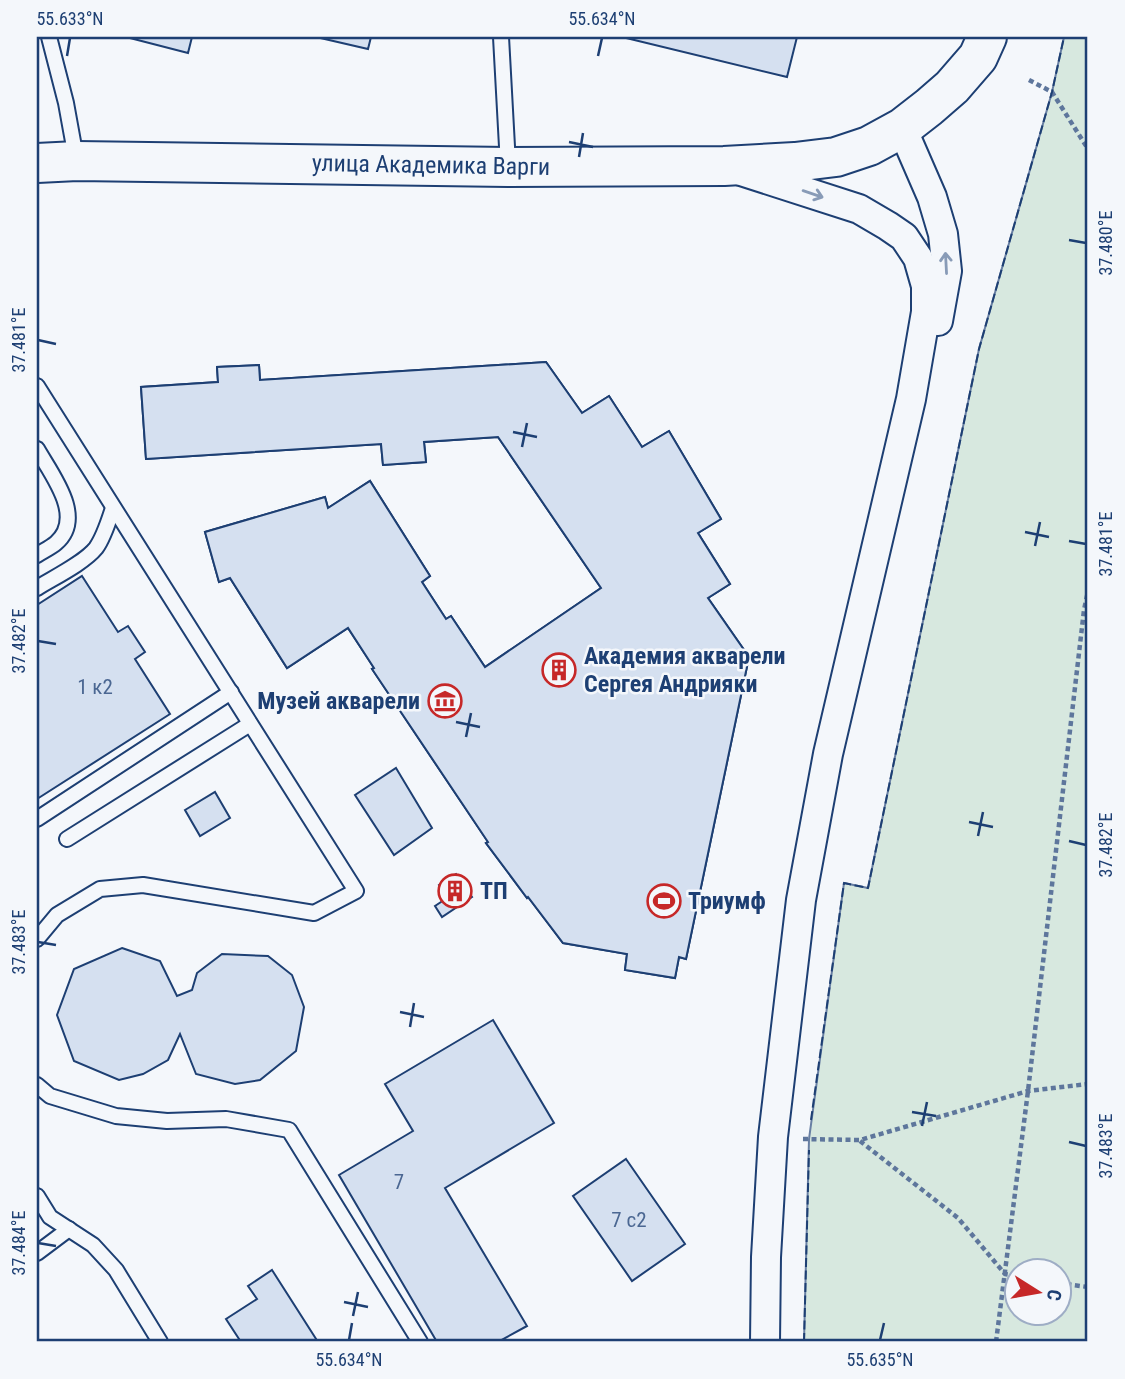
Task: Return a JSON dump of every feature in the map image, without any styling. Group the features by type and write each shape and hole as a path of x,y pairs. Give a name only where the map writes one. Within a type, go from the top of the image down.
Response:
{"street":[{"name":"улица Академика Варги","path":"37,163 77,161 508,167 724,166 836,157 869,146 902,128 952,87 978,57 987,37"},
{"path":"902,128 932,197 943,234 947,271 938,321 911,400"},
{"path":"724,166 859,209 888,226 904,237 918,258 926,286 926,312 911,400 828,754 801,900 773,1137 766,1257 765,1342"}],"lane":[{"path":"49,37 77,161"},
{"path":"501,37 508,167"},
{"path":"37,386 356,891 314,913 143,885 100,889 57,915 37,939"},
{"path":"37,449 64,496 68,515 66,527 57,542 37,555"},
{"path":"37,588 96,548 113,508"},
{"path":"37,818 230,692"},
{"path":"67,839 250,724"},
{"path":"37,1085 50,1096 116,1116 167,1121 226,1119 289,1130 420,1342"},
{"path":"37,1196 50,1217 93,1245 116,1270 160,1342"},
{"path":"37,1253 69,1228"}],"path":[{"path":"1029,80 1052,92 1088,149"},
{"path":"1007,1256 1088,592"},
{"path":"808,1139 860,1140 1028,1091 1088,1084"},
{"path":"860,1140 958,1218 1002,1269"},
{"path":"996,1342 1002,1296"}],"shaded area":[{"path":"1064,37 1088,37 1088,1342 804,1342 809,1139 844,883 868,888 979,349 1052,92"}],"building":[{"path":"126,37 192,37 188,53"},
{"path":"316,37 371,37 368,49"},
{"path":"622,37 797,37 787,77"},
{"name":"Академия акварели Сергея Андрияки","path":"546,362 582,413 609,396 642,447 669,431 721,519 698,533 730,584 708,598 749,657 686,959 679,957 675,978 625,970 627,954 563,943 486,843 488,842 372,669 374,668 348,628 287,668 230,578 219,582 205,532 325,497 328,508 370,481 430,576 422,582 446,619 451,616 485,667 601,588 498,437 424,442 426,462 383,465 381,444 146,459 141,387 218,382 217,367 259,365 260,380","holes":["658,671 679,701 663,777 642,774 634,827 652,830 641,883 575,872 575,875 570,868 605,845 540,749"]},
{"name":"Академия акварели Сергея Андрияки","path":"546,362 582,413 609,396 642,447 669,431 721,519 698,533 730,584 708,598 749,657 686,959 679,957 675,978 625,970 627,954 563,943 486,843 488,842 372,669 374,668 348,628 287,668 230,578 219,582 205,532 325,497 328,508 370,481 430,576 422,582 446,619 451,616 485,667 601,588 498,437 424,442 426,462 383,465 381,444 146,459 141,387 218,382 217,367 259,365 260,380"},
{"path":"82,576 118,632 128,626 145,652 135,659 170,714 37,799 37,605"},
{"path":"396,768 432,828 394,855 355,795"},
{"path":"215,792 230,818 200,836 185,810"},
{"name":"ТП","path":"456,874 472,897 442,917 435,906 447,898 439,885"},
{"path":"122,948 160,961 177,996 192,990 197,973 222,954 268,956 292,975 304,1007 296,1051 260,1080 235,1084 196,1074 180,1034 168,1060 143,1074 119,1080 74,1061 57,1015 74,969"},
{"path":"493,1020 554,1123 445,1188 527,1326 498,1342 437,1342 339,1175 413,1131 385,1084"},
{"path":"626,1159 685,1244 632,1281 573,1196"},
{"path":"272,1270 318,1342 241,1342 226,1319 257,1299 248,1286"}],"fence":[{"path":"811,1120 844,883 868,888 979,349 1052,92 1064,37"},
{"path":"804,1342 809,1150"}],"place":[{"name":"Академия акварели Сергея Андрияки","path":"559,670"},
{"name":"Музей акварели","path":"445,701"},
{"name":"ТП","path":"455,891"},
{"name":"Триумф","path":"664,901"}]}
